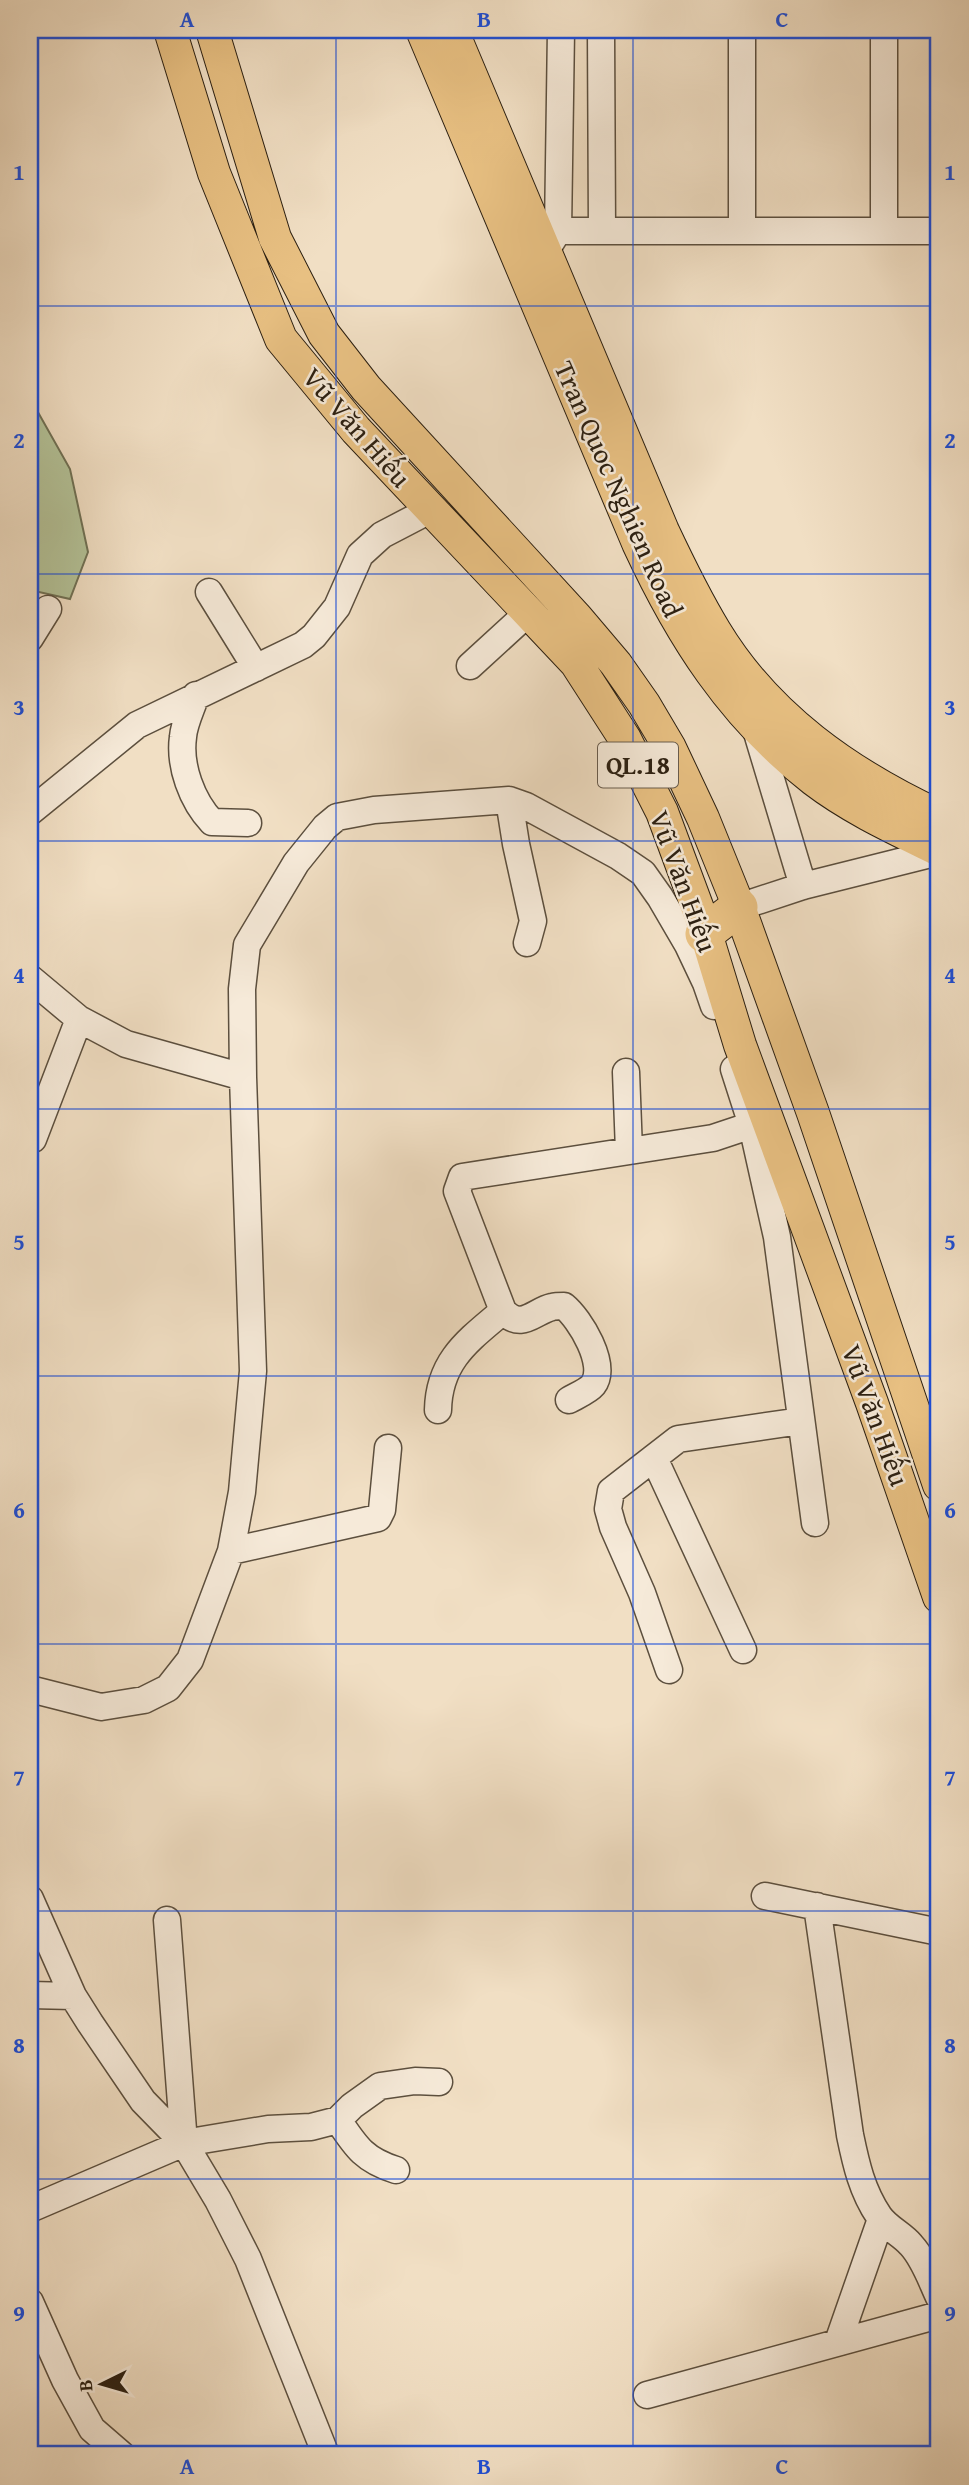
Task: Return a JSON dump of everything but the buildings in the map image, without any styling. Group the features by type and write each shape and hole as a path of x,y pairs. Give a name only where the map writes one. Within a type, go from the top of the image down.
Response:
{"highway":[{"path":"704,934 739,907"}],"main road":[{"name":"Vũ Văn Hiếu","path":"170,30 214,173 281,339 356,430 576,663 625,739 662,811 701,917 734,1047 872,1403 939,1597"},
{"name":"Vũ Văn Hiếu","path":"212,30 275,238 324,334 366,388 616,664 670,748 703,818 739,907 813,1113 939,1485"},
{"name":"Tran Quoc Nghien Road","path":"422,30 542,251 663,596 693,648 732,702 815,780 857,808 939,851"},
{"name":"Tran Quoc Nghien Road","path":"452,30 542,251 663,531 686,580 716,633 753,682 793,723 832,756 872,781 939,816"}],"street":[{"path":"561,30 542,251 602,231 939,231"},
{"path":"601,30 602,231"},
{"path":"742,30 742,231"},
{"path":"884,30 884,231"},
{"path":"30,812 137,725 292,652 314,636 337,607 360,555 382,535 430,510"},
{"path":"209,592 256,668"},
{"path":"30,638 48,609"},
{"path":"470,666 529,612"},
{"path":"197,695 183,734 182,762 194,793 202,810 212,822 248,822"},
{"path":"755,726 803,886"},
{"path":"509,800 533,922 527,943"},
{"path":"30,1689 101,1707 144,1700 168,1688 190,1660 231,1551 242,1492 253,1371 243,1077 243,967 247,945 296,863 325,827 337,817 353,813 509,800 549,818 618,856 643,873 660,897 688,945 734,1047 777,1237 816,1523"},
{"path":"739,907 803,886 939,851"},
{"path":"30,978 79,1018 126,1044 243,1077"},
{"path":"33,1139 79,1018"},
{"path":"626,1072 629,1151"},
{"path":"569,1400 593,1386 597,1374 588,1337 573,1313 564,1306 552,1307 531,1318 519,1319 510,1318 503,1311 457,1191 462,1177 713,1138 751,1125"},
{"path":"438,1410 441,1380 455,1355 503,1311"},
{"path":"669,1670 642,1593 613,1527 608,1509 611,1491 678,1439 801,1421"},
{"path":"231,1551 378,1518 382,1510 388,1448"},
{"path":"654,1458 743,1650"},
{"path":"765,1896 939,1931"},
{"path":"30,1899 73,1996 143,2101 184,2143 218,2200 248,2259 326,2455"},
{"path":"817,1906 857,2172 881,2219 911,2245 925,2266 939,2297"},
{"path":"167,1920 184,2143"},
{"path":"30,1995 73,1996"},
{"path":"30,2209 184,2143 268,2129 311,2127 338,2120 380,2086 415,2081 439,2082"},
{"path":"338,2120 366,2157 378,2165 396,2170"},
{"path":"838,2342 881,2219"},
{"path":"30,2302 65,2380 92,2429 122,2455"},
{"path":"647,2395 939,2315"}],"green space":[{"path":"30,398 70,469 88,552 70,599 30,590"}]}
